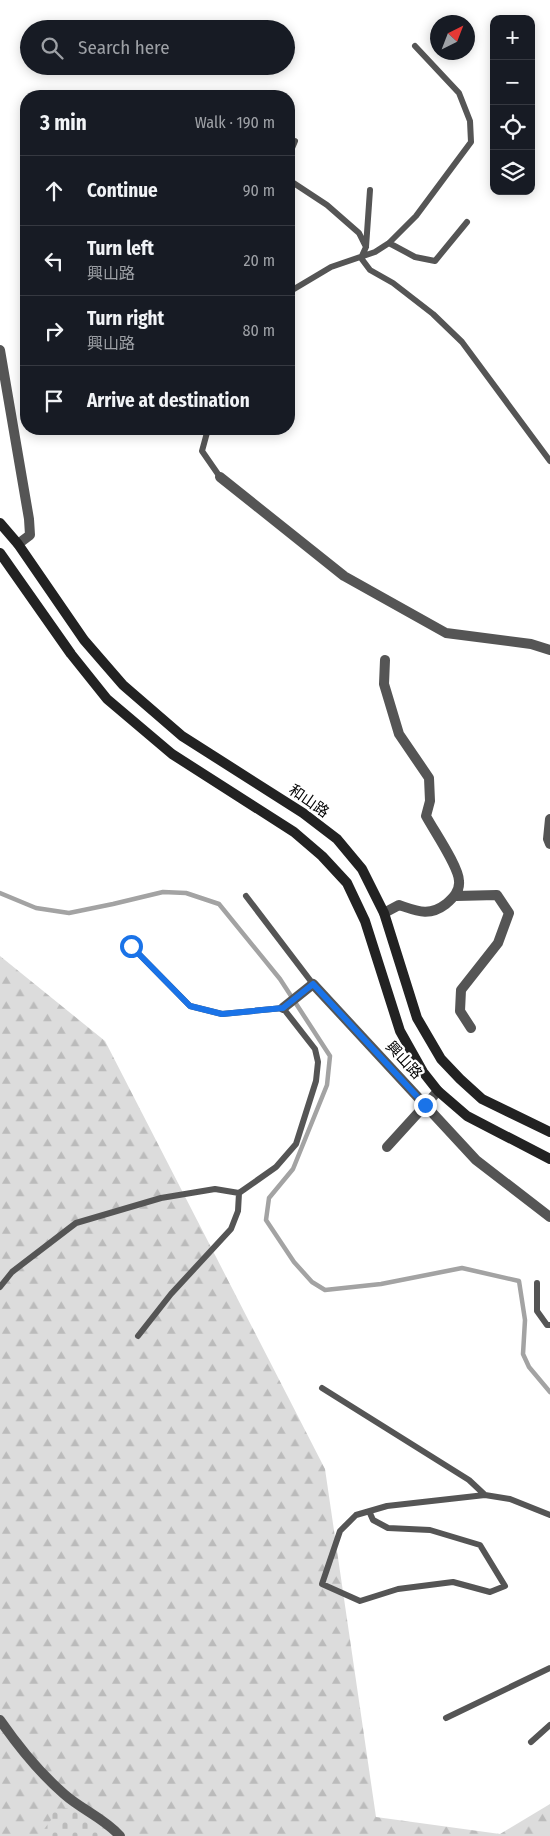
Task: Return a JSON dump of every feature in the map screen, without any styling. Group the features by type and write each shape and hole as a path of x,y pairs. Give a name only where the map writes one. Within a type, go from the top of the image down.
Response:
{"main road":[{"name":"和山路","path":"0,523 18,544 84,640 123,685 182,736 303,813 337,839 362,869 384,913 417,1018 441,1059 482,1099 550,1132"},
{"path":"0,553 71,654 107,700 172,754 294,832 322,856 346,883 366,921 400,1031 423,1072 438,1090 467,1116 550,1159"}],"street":[{"path":"0,350 29,519 30,535 18,544"},
{"path":"220,477 344,576 446,633 532,644 550,650"},
{"path":"385,660 384,684 399,734 429,778 430,801 426,816 454,862 460,881 456,896"},
{"path":"550,819 548,839 550,844"},
{"path":"384,913 399,905 424,913 443,906 456,896 497,895 509,913 498,943 461,990 460,1011 471,1028"},
{"path":"283,1008 313,984"},
{"name":"興山路","path":"313,984 476,1160 550,1217"},
{"path":"387,1147 438,1090"},
{"path":"0,1720 11,1737 64,1795 110,1825 120,1836"}],"lane":[{"path":"295,288 331,267 375,252 389,243 416,216 472,142 470,121 459,93 415,46"},
{"path":"295,184 327,205 359,233 366,247"},
{"path":"360,258 366,247 370,190"},
{"path":"389,243 415,257 435,261 467,222"},
{"path":"360,258 370,270 400,288 433,314 462,342 550,460"},
{"path":"206,435 202,451 220,477"},
{"path":"246,896 313,984"},
{"path":"0,1287 12,1272 76,1223 161,1198 215,1189 239,1193 276,1167 296,1144 316,1081 318,1062 315,1049 283,1008 222,1014 190,1006 131,946"},
{"path":"138,1336 171,1294 231,1229 238,1211 239,1193"},
{"path":"537,1283 537,1311 547,1325 550,1325"},
{"path":"322,1388 469,1480 486,1494"},
{"path":"370,1511 374,1520 388,1528 430,1530 480,1544 505,1586 490,1592 453,1582 398,1589 360,1601 322,1584 340,1531 356,1515 387,1506 486,1494 510,1499 550,1515"},
{"path":"446,1718 550,1668"},
{"path":"531,1742 550,1725"}],"green space":[{"path":"0,956 105,1041 325,1469 376,1817 500,1834 550,1804 550,1836 0,1836"},
{"path":"77,1808 102,1823 113,1836 39,1836 51,1820 53,1809"}],"waterway":[{"path":"0,893 36,908 69,913 163,892 186,893 219,904 280,979 330,1056 327,1085 293,1169 269,1198 266,1220 294,1262 312,1282 325,1290 381,1284 462,1268 519,1281 525,1320 523,1354 529,1367 550,1392"}],"route":[{"path":"131,946 190,1006 222,1014 277,1007 283,1008 313,984 425,1105"}]}
